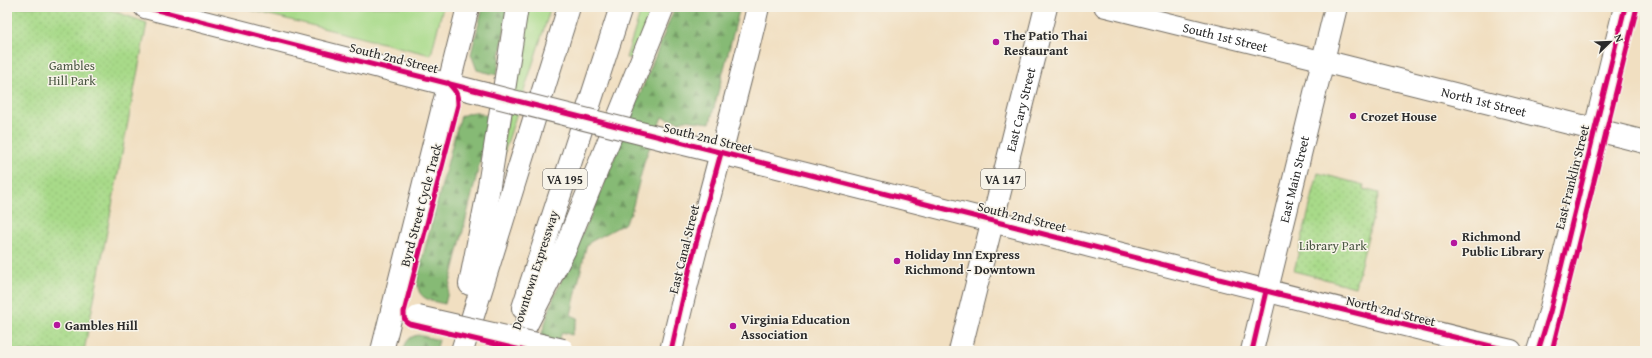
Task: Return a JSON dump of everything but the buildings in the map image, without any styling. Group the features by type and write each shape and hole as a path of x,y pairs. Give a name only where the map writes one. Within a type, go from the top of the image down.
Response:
{"main road":[{"name":"South 2nd Street","path":"144,7 1266,291"},
{"path":"382,351 394,308 448,83 468,7"},
{"path":"462,351 468,298 488,192 517,7"},
{"path":"462,351 569,7"},
{"name":"Downtown Expressway","path":"509,351 621,7"},
{"path":"513,351 565,249 663,7"},
{"name":"East Canal Street","path":"671,351 692,258 741,79 758,7"},
{"name":"East Cary Street","path":"960,351 1046,7"},
{"name":"East Main Street","path":"1252,351 1336,7"},
{"name":"East Franklin Street","path":"1538,351 1546,327 1625,7"},
{"name":"North 1st Street","path":"1323,61 1645,142"},
{"name":"North 2nd Street","path":"1266,291 1511,351"},
{"path":"394,308 418,317 566,350"}],"street":[{"name":"South 1st Street","path":"1104,7 1323,61"}],"green space":[{"name":"Gambles Hill Park","path":"7,7 102,7 147,23 84,351 7,351"},
{"path":"238,7 443,7 431,55"},
{"path":"483,7 508,7 497,75 477,70 471,54"},
{"path":"528,7 551,7 497,175 526,22"},
{"path":"642,7 654,7 632,58 626,58"},
{"path":"675,7 740,7 710,123 685,120 680,122 662,117 645,159 631,213 624,224 590,242 586,247 571,315 578,318 572,335 562,332 555,351 536,351 553,299 595,206"},
{"path":"475,112 491,117 445,304 423,297 418,289 418,275 461,116"},
{"name":"Library Park","path":"1318,173 1364,185 1363,189 1379,193 1355,287 1294,271"},
{"path":"418,335 439,340 436,351 403,351 408,340"}],"cycle path":[{"path":"145,7 1266,291 1511,351"},
{"path":"1538,351 1550,312 1625,7"},
{"path":"1552,351 1637,7"},
{"name":"Byrd Street Cycle Track","path":"448,83 456,93 458,105 404,312 404,318 405,321 410,324 525,351"},
{"path":"671,351 692,258 721,153"},
{"path":"1252,351 1266,291"}],"place":[{"name":"The Patio Thai Restaurant","path":"996,42"},
{"name":"Crozet House","path":"1353,116"},
{"name":"Richmond Public Library","path":"1454,243"},
{"name":"Holiday Inn Express Richmond - Downtown","path":"897,261"},
{"name":"Gambles Hill","path":"57,325"},
{"name":"Virginia Education Association","path":"733,326"}]}
